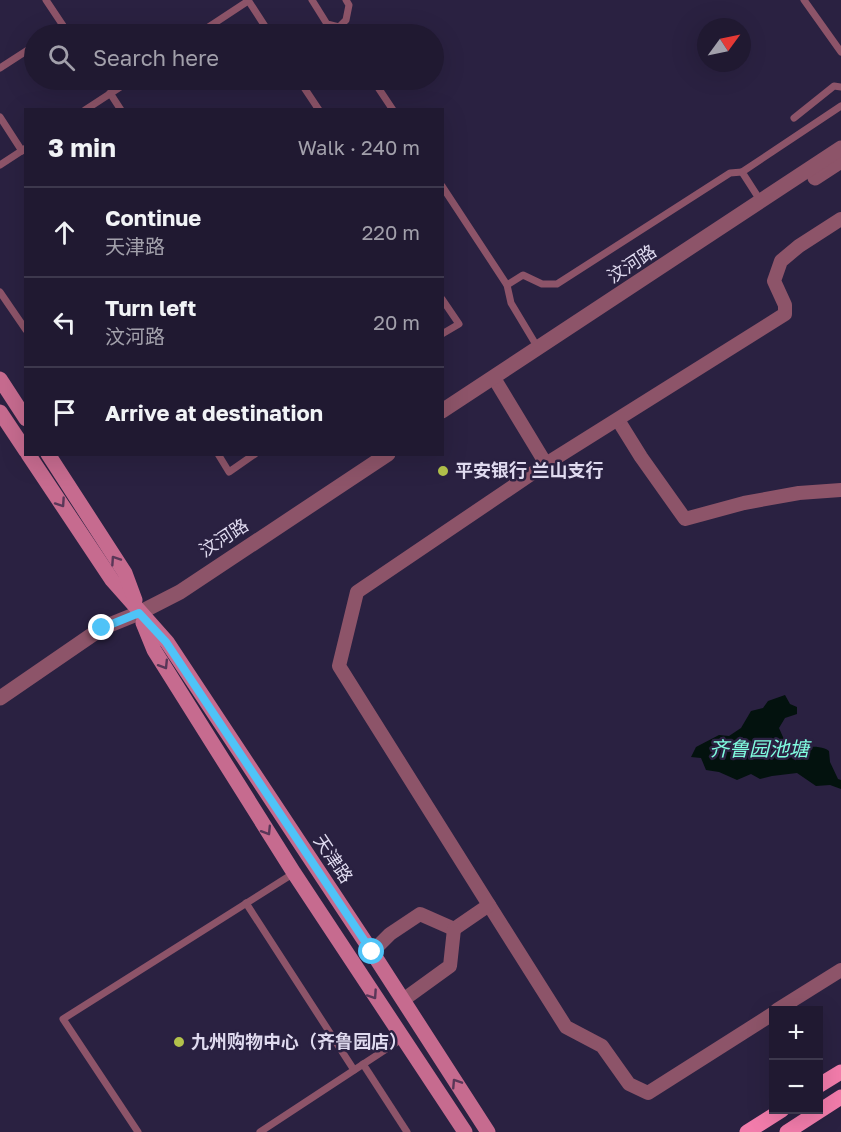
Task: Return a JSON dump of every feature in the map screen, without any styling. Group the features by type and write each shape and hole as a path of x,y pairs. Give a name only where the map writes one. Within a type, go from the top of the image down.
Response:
{"main road":[{"path":"0,379 24,416"},
{"path":"0,412 24,448"},
{"name":"天津路","path":"29,456 112,580 166,642 372,952 488,1132"},
{"name":"天津路","path":"49,456 124,573 154,650 294,873 465,1132"},
{"path":"823,1083 841,1072"},
{"path":"787,1132 841,1097"},
{"path":"747,1132 776,1114"}],"street":[{"name":"汶河路","path":"444,410 841,148"},
{"name":"汶河路","path":"444,418 841,161"},
{"path":"769,1016 648,1093 629,1084 602,1046 566,1027 339,666 357,592 546,464 784,314 785,305 774,280 780,261 841,219"},
{"path":"497,383 546,464"},
{"path":"618,420 685,519 744,503 799,493 841,490"},
{"name":"汶河路","path":"0,706 139,613 175,585 372,456"},
{"name":"汶河路","path":"0,698 102,628 139,613 180,592 385,456"},
{"path":"403,1000 450,966 454,929 489,905"},
{"path":"372,952 390,934 420,914 454,929"},
{"path":"784,1006 841,970"}],"lane":[{"path":"46,0 62,24"},
{"path":"213,24 248,0 264,24"},
{"path":"312,0 327,24"},
{"path":"342,24 346,20 349,5 346,0"},
{"path":"804,0 841,52"},
{"path":"0,68 24,52"},
{"path":"794,118 834,86 841,87"},
{"path":"88,108 115,90"},
{"path":"306,90 318,108"},
{"path":"380,90 392,108"},
{"path":"110,93 120,108"},
{"path":"507,285 523,275 542,284 557,284 730,173 742,172 841,106"},
{"path":"0,117 24,149 0,165"},
{"path":"742,172 761,202"},
{"path":"444,189 507,285 511,303 538,348"},
{"path":"0,292 24,327"},
{"path":"444,302 459,324 444,333"},
{"path":"219,456 229,471 252,456"},
{"path":"138,1132 63,1019 294,873"},
{"path":"246,903 354,1070"},
{"path":"260,1132 403,1038"},
{"path":"363,1064 407,1132"}],"water":[{"name":"齐鲁园池塘","path":"785,695 790,704 797,707 797,714 785,718 779,728 787,746 815,747 829,751 830,762 838,779 841,780 841,789 830,785 816,786 797,773 760,779 751,774 737,780 719,772 706,770 701,758 691,757 696,747 719,735 729,736 741,728 751,711 763,708 768,701"}],"place":[{"name":"平安银行 兰山支行","path":"443,471"},
{"name":"九州购物中心（齐鲁园店）","path":"179,1042"}],"route":[{"path":"102,628 139,613 166,642 372,952"}]}
